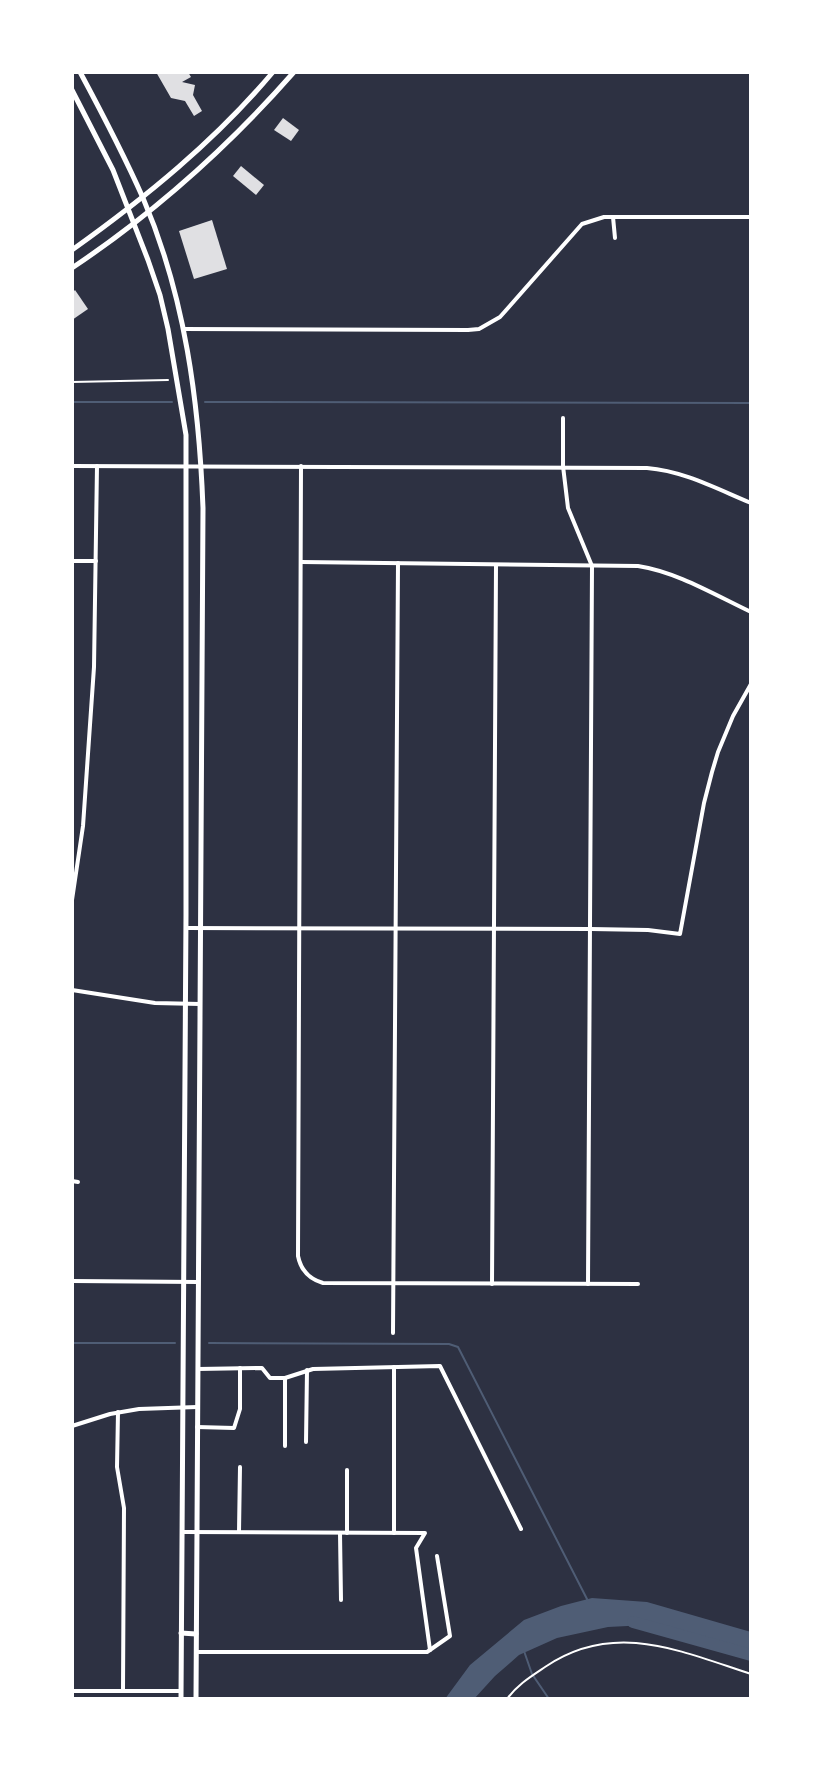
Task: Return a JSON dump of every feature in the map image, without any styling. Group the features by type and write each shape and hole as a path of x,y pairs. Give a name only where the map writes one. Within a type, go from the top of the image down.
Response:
{"main road":[{"path":"80,72 143,198 164,257 183,329 194,390 201,466 196,1699"},
{"path":"72,250 143,198 219,130 273,72"},
{"path":"72,268 148,213 257,113 294,72"},
{"path":"72,90 113,170 160,295 183,411 187,466 181,1699"},
{"path":"184,1144 199,1144"},
{"path":"181,1633 196,1634"}],"street":[{"path":"183,329 479,329 500,317 582,224 604,217 751,217"},
{"path":"613,217 615,238"},
{"path":"563,418 563,466 569,511 592,566 588,1284"},
{"path":"72,466 563,466 667,470 751,503"},
{"path":"72,900 83,826 93,681 97,466"},
{"path":"301,466 298,1256 305,1273 323,1283 638,1284"},
{"path":"72,561 96,561"},
{"path":"301,562 649,568 751,612"},
{"path":"393,1333 398,563"},
{"path":"492,1284 496,565"},
{"path":"186,928 591,929 680,934 712,772 733,716 751,684"},
{"path":"72,990 155,1003 200,1004"},
{"path":"72,1281 198,1283"},
{"path":"198,1369 262,1368 270,1378 285,1378 307,1370 440,1366 521,1529"},
{"path":"394,1367 394,1533"},
{"path":"197,1427 234,1428 240,1409 240,1368"},
{"path":"306,1442 307,1370"},
{"path":"285,1378 285,1446"},
{"path":"72,1426 118,1412 197,1407"},
{"path":"118,1412 117,1467 124,1508 123,1691"},
{"path":"239,1532 240,1467"},
{"path":"341,1600 347,1470"},
{"path":"182,1532 425,1533 416,1548 430,1650"},
{"path":"196,1652 427,1652 450,1636 437,1556"},
{"path":"72,1691 180,1691"}],"path":[{"path":"72,382 168,380"},
{"path":"507,1699 516,1687 557,1660 594,1645 614,1641 647,1643 679,1650 751,1674"}],"water":[{"path":"592,1598 647,1602 751,1632 751,1652 647,1625 608,1627 557,1638 519,1655 474,1699 445,1699 470,1665 524,1620"}],"building":[{"path":"156,72 188,72 191,77 182,82 195,85 193,95 202,111 194,116 185,101 171,98"},
{"path":"283,118 299,130 291,141 274,130"},
{"path":"241,166 264,185 256,195 233,176"},
{"path":"212,220 227,269 194,279 179,231"},
{"path":"75,290 88,309 72,320 72,293"}],"waterway":[{"path":"72,402 172,402"},
{"path":"205,402 751,403"},
{"path":"72,1343 175,1343"},
{"path":"209,1343 449,1344 458,1347 588,1601"},
{"path":"633,1622 751,1655"},
{"path":"524,1651 532,1674 549,1699"}]}
